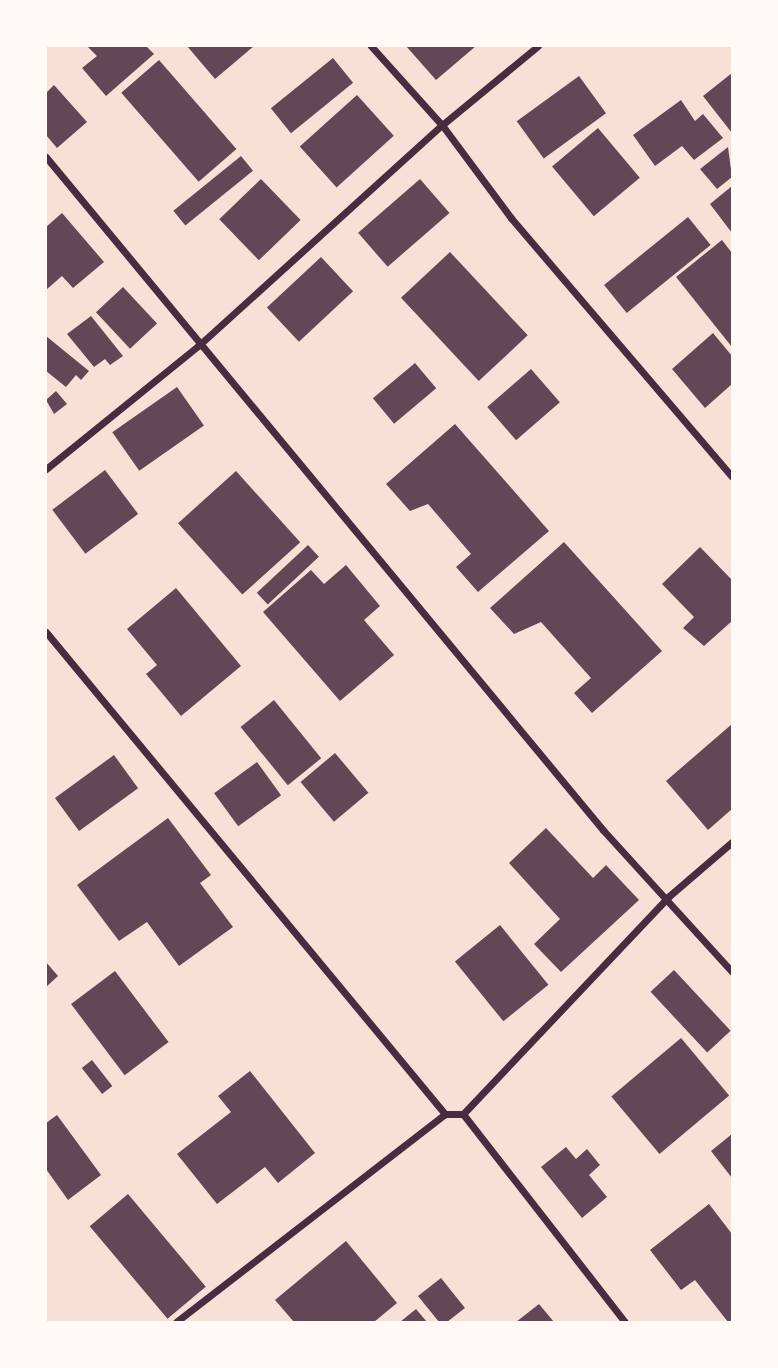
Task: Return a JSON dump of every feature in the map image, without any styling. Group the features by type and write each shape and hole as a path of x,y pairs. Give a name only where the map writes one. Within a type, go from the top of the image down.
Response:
{"street":[{"path":"370,46 442,125 511,218 733,477"},
{"path":"46,469 198,346 442,125 538,46"},
{"path":"46,157 198,346 603,830 668,897 733,972"},
{"path":"46,632 445,1114"},
{"path":"176,1322 445,1114 463,1114 668,897 733,842"},
{"path":"463,1114 625,1322"}],"building":[{"path":"87,46 146,46 154,54 106,96 82,68 97,56"},
{"path":"187,46 254,46 215,79"},
{"path":"406,46 476,46 436,80"},
{"path":"333,58 353,83 291,133 271,108"},
{"path":"159,60 236,149 199,182 121,93"},
{"path":"732,73 732,133 703,96"},
{"path":"579,76 606,113 544,158 517,121"},
{"path":"54,85 87,122 57,148 46,135 46,93"},
{"path":"357,95 394,136 337,187 300,147"},
{"path":"681,100 695,121 703,114 723,138 694,160 682,146 655,166 633,135"},
{"path":"598,128 640,178 594,216 552,167"},
{"path":"728,147 732,177 717,189 700,169"},
{"path":"241,156 253,171 185,226 173,211"},
{"path":"261,179 301,220 259,260 219,219"},
{"path":"420,179 450,213 388,267 358,233"},
{"path":"732,186 732,233 710,204"},
{"path":"62,213 104,262 73,288 62,276 46,290 46,227"},
{"path":"688,217 711,245 627,313 604,285"},
{"path":"722,240 732,253 732,347 676,277"},
{"path":"450,252 528,335 479,381 401,298"},
{"path":"321,257 353,291 299,342 267,307"},
{"path":"123,287 157,324 130,349 96,312"},
{"path":"91,316 123,356 110,365 105,359 94,367 67,334"},
{"path":"713,333 732,356 732,384 705,408 672,369"},
{"path":"46,336 89,371 81,380 76,375 66,387 46,371"},
{"path":"415,363 436,388 394,424 373,398"},
{"path":"531,369 560,402 516,440 487,407"},
{"path":"177,387 204,426 139,471 112,432"},
{"path":"56,391 67,404 54,414 46,400"},
{"path":"455,424 549,531 478,592 456,567 471,554 428,504 410,511 386,484"},
{"path":"105,470 138,514 85,554 52,510"},
{"path":"236,471 300,542 242,595 178,523"},
{"path":"564,542 662,651 592,713 574,693 591,678 541,622 514,634 490,608"},
{"path":"308,545 319,557 268,604 257,593"},
{"path":"700,547 732,580 732,621 704,646 683,628 694,617 662,584"},
{"path":"346,565 380,606 364,620 394,655 340,701 263,612 311,570 324,584"},
{"path":"176,588 241,666 181,716 146,674 157,665 127,629"},
{"path":"274,700 321,758 288,785 241,727"},
{"path":"732,724 732,809 708,830 666,781"},
{"path":"335,753 368,793 334,822 301,782"},
{"path":"114,755 138,788 79,831 55,798"},
{"path":"257,762 281,795 238,826 214,793"},
{"path":"168,818 211,875 200,883 233,927 179,966 147,922 119,941 77,885"},
{"path":"546,828 593,878 606,865 639,900 561,972 534,944 560,919 509,863"},
{"path":"500,925 548,985 503,1021 455,962"},
{"path":"46,962 58,976 46,987"},
{"path":"674,970 731,1031 707,1053 651,992"},
{"path":"115,971 169,1042 125,1075 71,1004"},
{"path":"681,1038 729,1095 659,1154 611,1096"},
{"path":"92,1060 112,1086 102,1094 82,1068"},
{"path":"250,1071 315,1153 278,1183 265,1167 217,1204 177,1154 231,1112 218,1096"},
{"path":"57,1115 101,1175 68,1200 46,1169 46,1123"},
{"path":"732,1134 732,1178 711,1151"},
{"path":"566,1147 576,1159 587,1149 600,1165 589,1175 607,1197 582,1218 541,1167"},
{"path":"128,1194 206,1287 167,1319 90,1226"},
{"path":"709,1204 732,1234 732,1322 728,1322 695,1280 681,1290 650,1250"},
{"path":"346,1241 397,1303 374,1322 294,1322 275,1300"},
{"path":"441,1278 465,1308 447,1322 439,1322 418,1296"},
{"path":"539,1304 554,1322 516,1322"},
{"path":"416,1309 427,1322 400,1322"}]}
